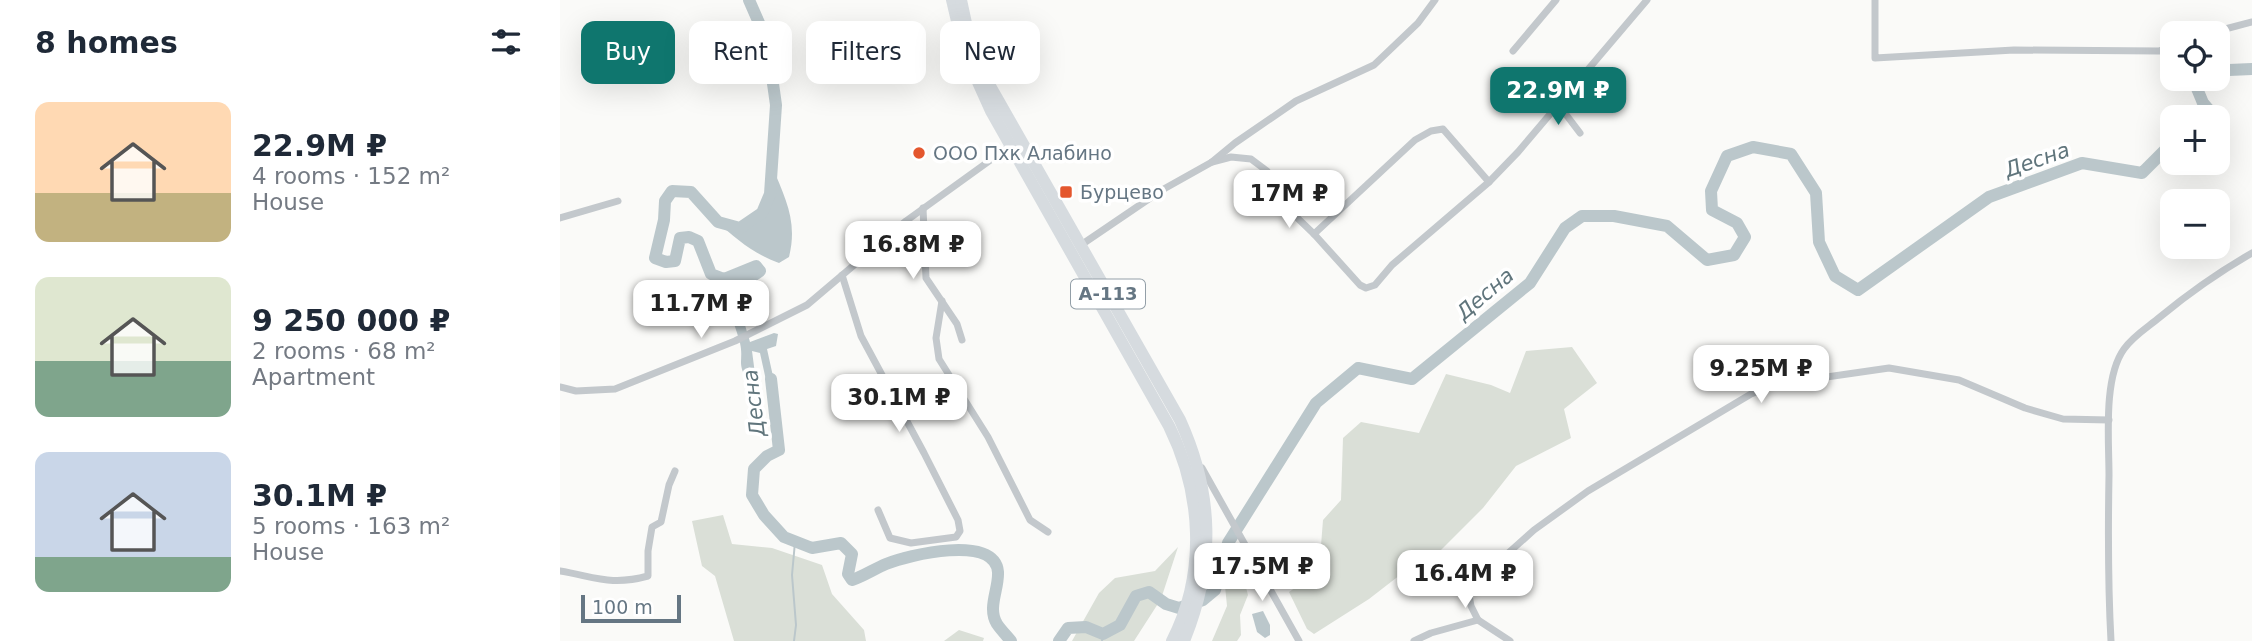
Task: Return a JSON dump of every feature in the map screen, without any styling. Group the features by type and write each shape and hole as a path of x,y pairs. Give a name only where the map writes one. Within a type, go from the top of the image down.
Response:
{"highway":[{"name":"А-113","path":"952,0 964,51 974,77 1010,146 1169,426 1183,461 1208,545 1200,597 1184,641"},
{"name":"А-113","path":"961,0 970,37 986,79 1180,420 1193,453 1202,484 1195,572 1187,603 1172,641"}],"street":[{"path":"1081,245 1162,190 1212,162 1297,101 1374,65 1418,23 1435,0"},
{"path":"1513,51 1556,0"},
{"path":"1212,162 1231,157 1251,159 1267,171 1287,208 1360,285 1370,287 1375,285 1399,258 1489,182 1518,152 1647,0"},
{"path":"1875,0 1875,58 2014,50 2160,51"},
{"path":"2230,28 2252,22"},
{"path":"1558,104 1580,133"},
{"path":"1314,234 1406,148 1431,131 1443,129 1489,182"},
{"path":"560,387 576,391 615,389 735,341 807,304 906,221 1010,146"},
{"path":"560,218 618,201"},
{"path":"923,208 926,278 957,324 962,340"},
{"path":"2111,641 2108,574 2109,420 2114,371 2124,350 2135,337 2200,285 2252,253"},
{"path":"842,275 861,336 924,453 958,520 960,531 956,537 911,543 890,538 878,510"},
{"path":"942,301 936,338 939,359 988,437 1030,520 1048,532"},
{"path":"1510,641 1478,620 1471,606 1468,589 1534,530 1588,491 1751,394 1778,384 1889,368 1959,380 2025,408 2063,419 2109,420"},
{"path":"1193,453 1299,641"},
{"path":"560,571 606,582 648,576 648,551 653,525 661,522 675,471"},
{"path":"1413,641 1478,620"}],"shaded area":[{"path":"772,166 789,210 792,232 789,257 779,263 746,245 716,221 740,227 762,213 770,194"},
{"path":"728,293 737,298 750,342 778,334 776,346 767,349 776,390 773,395 769,394 760,353 752,351 755,374 748,381 744,375 740,343 730,312"},
{"path":"1572,347 1597,383 1564,409 1571,438 1516,466 1483,508 1425,566 1400,575 1369,599 1314,634 1307,629 1289,592 1319,571 1323,520 1341,500 1343,438 1361,422 1419,433 1446,374 1491,385 1510,393 1526,351"},
{"path":"723,515 732,544 772,548 822,565 832,594 864,630 866,641 734,641 715,576 702,566 692,521"},
{"path":"1178,547 1161,599 1134,641 1072,641 1099,593 1115,578 1155,571"},
{"path":"1231,566 1243,576 1248,595 1240,615 1241,635 1237,641 1212,641 1227,606 1225,586"},
{"path":"1263,611 1270,625 1270,635 1265,638 1257,632 1252,614"},
{"path":"959,630 984,638 983,641 944,641"}],"waterway":[{"name":"Десна","path":"734,308 728,293 760,271 756,266 724,279 711,274 698,241 689,237 680,238 675,261 666,262 655,258 664,220 665,201 672,191 691,192 718,222 740,228 762,213 770,194 776,105 767,41 749,0"},
{"name":"Десна","path":"2230,70 2252,69"},
{"name":"Десна","path":"2198,91 2205,105"},
{"name":"Десна","path":"1059,641 1068,628 1086,627 1103,634 1120,625 1136,596 1149,592 1166,604 1179,608 1203,600 1215,590 1228,543 1316,403 1358,368 1412,379 1530,283 1565,228 1582,216 1614,216 1667,226 1707,260 1734,255 1745,237 1737,223 1712,210 1711,191 1727,156 1753,147 1791,154 1816,193 1819,242 1835,276 1858,290 1989,197 2082,163 2142,173 2160,155"},
{"name":"Десна","path":"771,379 779,450 767,456 754,469 752,495 764,515 784,537 812,548 841,543 852,554 848,574 852,580 886,564 912,556 949,550 982,553 993,560 998,572 993,605 994,618 1011,641"},
{"path":"794,641 796,625 792,575 795,542"},
{"name":"Десна","path":"1102,641 1103,634"}],"place":[{"name":"ООО Пхк Алабино","path":"919,153"},
{"name":"Бурцево","path":"1066,192"}]}
